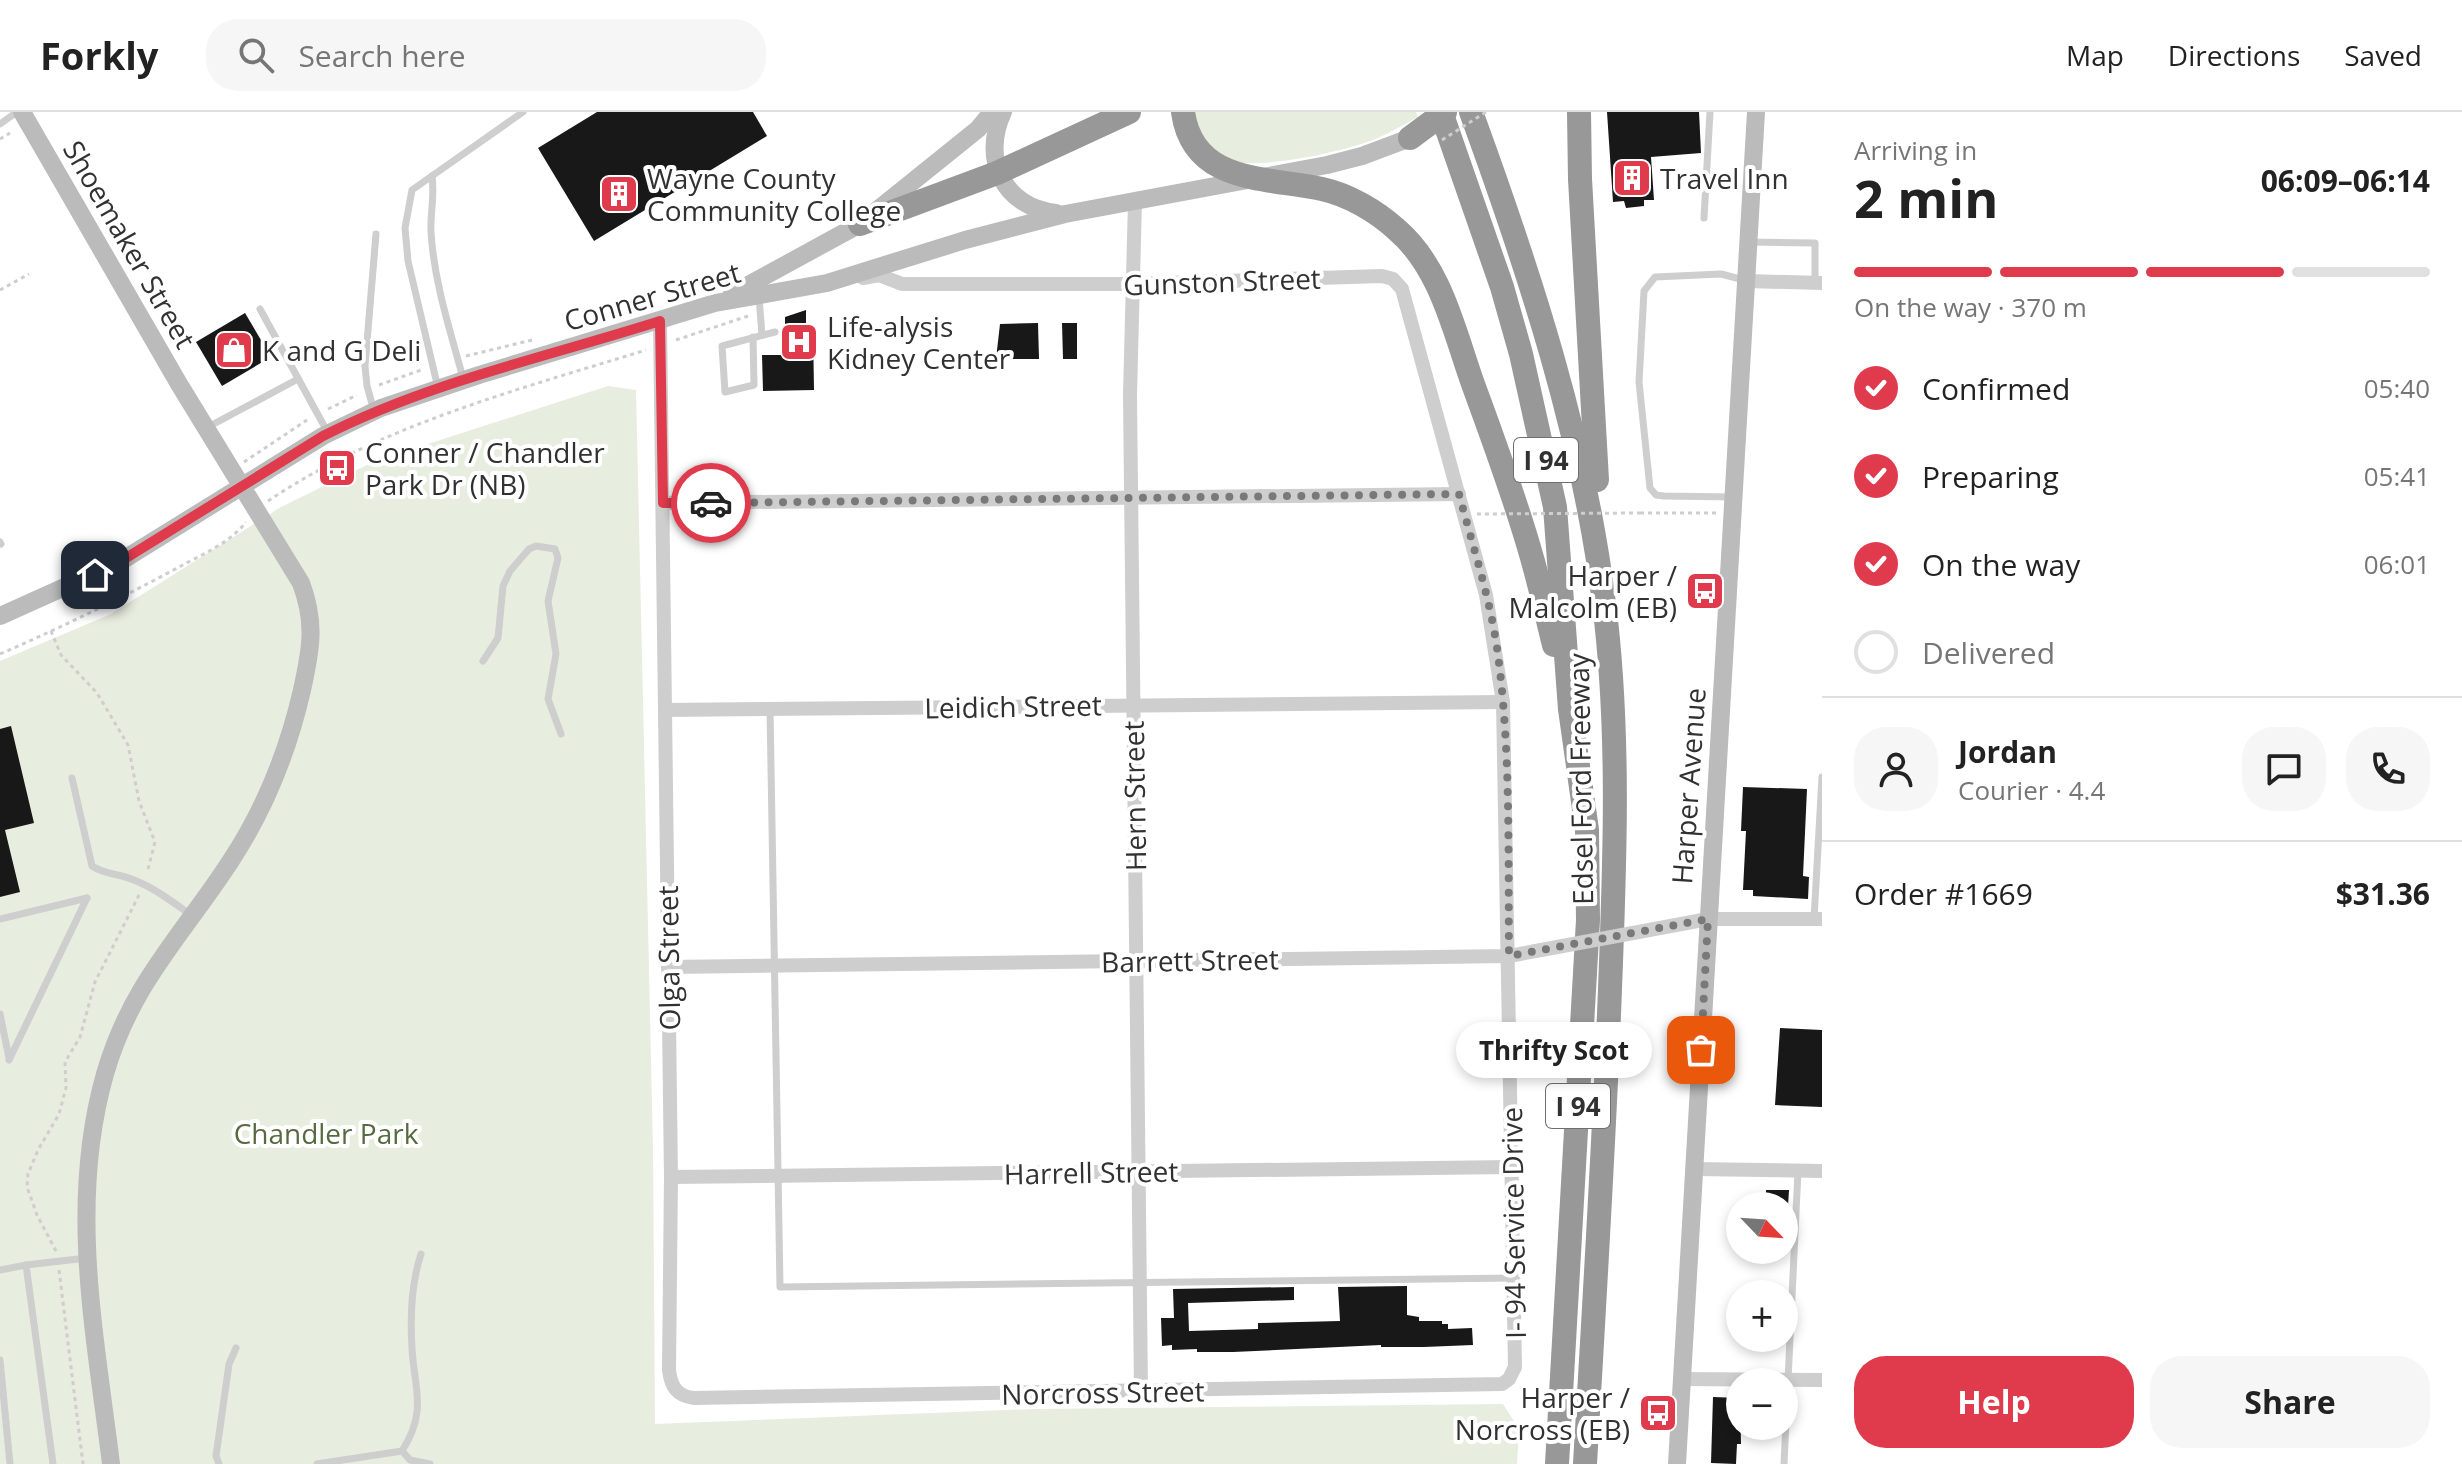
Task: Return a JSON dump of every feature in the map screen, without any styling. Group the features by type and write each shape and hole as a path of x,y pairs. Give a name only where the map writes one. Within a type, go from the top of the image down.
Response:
{"highway":[{"path":"860,224 997,173 1129,112"},
{"path":"1183,112 1188,138 1211,164 1255,179 1322,189 1364,206 1404,235 1432,274 1530,551 1570,709"},
{"path":"1410,138 1443,112"},
{"name":"Edsel Ford Freeway","path":"1443,112 1502,287 1544,450 1555,507 1570,709 1587,830 1588,920 1557,1464"},
{"name":"Edsel Ford Freeway","path":"1471,112 1523,260 1578,446 1604,602 1612,699 1616,838 1605,1121 1585,1464"},
{"path":"1579,112 1580,179 1604,602"}],"main road":[{"name":"Shoemaker Street","path":"19,112 301,583 313,630 296,717 270,789 232,860 139,990 105,1074 88,1164 84,1224 111,1464"},
{"path":"715,303 860,224 978,129 992,112"},
{"path":"1003,112 997,125 997,173 1010,191 1031,208 1065,214"},
{"name":"Harper Avenue","path":"1677,1464 1756,112"},
{"name":"Conner Street","path":"0,616 118,563 237,478 374,411 438,389 715,303 760,304 951,243 1065,214 1350,159 1410,138"}],"street":[{"name":"Hern Street","path":"1135,201 1131,498 1141,1392"},
{"name":"Gunston Street","path":"827,283 879,275 902,284 1132,284 1382,276 1393,279 1402,289 1459,494"},
{"path":"1747,281 1818,283"},
{"name":"Olga Street","path":"660,321 671,1177 670,1382 674,1390 694,1398"},
{"path":"663,503 1459,494"},
{"name":"I- 94 Service Drive","path":"1459,494 1486,595 1503,702 1515,1367 1509,1379"},
{"name":"Leidich Street","path":"665,710 1503,702"},
{"name":"Barrett Street","path":"668,967 1509,956 1708,919 1818,919"},
{"name":"Harrell Street","path":"671,1177 1512,1167"},
{"path":"1694,1169 1822,1171"},
{"name":"Norcross Street","path":"694,1398 1477,1385 1502,1384 1509,1379"},
{"path":"1682,1379 1726,1379"},
{"path":"1798,1380 1822,1380"}],"lane":[{"path":"0,124 19,112"},
{"path":"438,389 408,261 405,228 412,190 523,112"},
{"path":"1704,218 1710,112"},
{"path":"432,176 435,195 431,230 444,310 463,381"},
{"path":"374,411 365,366 376,234"},
{"path":"1750,242 1815,243 1818,283"},
{"path":"1734,505 1656,495 1650,488 1639,382 1644,291 1655,277 1721,274 1747,281"},
{"path":"760,304 762,335"},
{"path":"260,309 328,433"},
{"path":"753,337 754,385 725,392 722,346 753,337 775,332"},
{"path":"206,428 298,379"},
{"path":"483,661 498,638 503,586 510,571 529,549 536,546 555,549 558,558 548,601 556,654 548,699 561,734"},
{"path":"770,709 780,1287 1140,1280 1514,1278"},
{"path":"1818,919 1822,777"},
{"path":"72,778 92,866 103,874 122,876 144,885 191,915"},
{"path":"0,919 87,898 9,1060 0,1014"},
{"path":"1789,1368 1798,1170"},
{"path":"317,1464 402,1451 410,1438 417,1413 418,1383 412,1350 411,1305 414,1276 421,1254"},
{"path":"0,1270 87,1258"},
{"path":"26,1265 53,1464"},
{"path":"219,1464 216,1456 229,1364 236,1348"},
{"path":"0,1360 3,1425 10,1464"},
{"path":"1784,1464 1785,1440"},
{"path":"402,1451 410,1460 430,1464"}],"path":[{"path":"0,139 10,133"},
{"path":"0,290 29,274"},
{"path":"681,295 724,280"},
{"path":"256,509 333,462 402,430 660,346 760,304"},
{"path":"457,358 538,338"},
{"path":"237,478 288,430 368,390 433,366"},
{"path":"1477,514 1640,513 1734,505"},
{"path":"0,654 104,608 239,531"},
{"path":"51,631 61,655 97,693 128,745 139,801 155,842 144,885 95,982 80,1037 65,1062 66,1088 59,1114 28,1174 27,1187 37,1215 55,1248 83,1464"}],"green space":[{"path":"1194,112 1416,112 1418,117 1359,145 1297,159 1254,163 1215,156 1203,139"},
{"name":"Chandler Park","path":"608,386 636,390 653,1149 655,1424 1033,1409 1503,1404 1519,1429 1517,1464 0,1464 0,661 111,614 281,507 375,461"}],"building":[{"name":"Wayne County Community College","path":"597,112 753,112 767,136 594,241 538,148"},
{"name":"Travel Inn","path":"1607,112 1699,112 1701,153 1651,157 1654,200 1644,200 1644,206 1626,208 1624,201 1613,202"},
{"name":"Life-alysis Kidney Center","path":"806,310 806,329 813,329 814,390 763,391 762,355 785,355 785,317"},
{"name":"K and G Deli","path":"245,313 271,357 222,386 196,342"},
{"path":"1038,323 1039,359 996,359 1000,324"},
{"path":"1062,323 1077,323 1077,359 1063,359"},
{"path":"11,726 34,823 5,830 20,892 0,897 0,729"},
{"path":"1743,787 1807,789 1803,876 1809,877 1808,899 1753,896 1753,890 1743,890 1746,831 1741,831"},
{"path":"1780,1028 1822,1030 1822,1107 1775,1105"},
{"path":"1766,1190 1789,1190 1789,1192"},
{"path":"1407,1286 1407,1315 1419,1317 1419,1321 1442,1321 1442,1324 1448,1324 1448,1329 1472,1328 1473,1345 1381,1345 1233,1352 1172,1350 1172,1345 1162,1346 1161,1318 1174,1318 1173,1289 1294,1287 1294,1300 1188,1303 1189,1331 1258,1329 1258,1323 1340,1321 1338,1287"},
{"path":"1713,1397 1726,1397 1726,1440 1741,1440 1741,1444 1737,1444 1736,1464 1711,1463"}],"way so far":[{"path":"711,503 1459,494 1486,595 1503,702 1509,956 1708,919 1701,1050"}],"place":[{"name":"Travel Inn","path":"1632,178"},
{"name":"Wayne County Community College","path":"619,194"},
{"name":"Life-alysis Kidney Center","path":"799,342"},
{"name":"K and G Deli","path":"234,350"},
{"name":"Conner / Chandler Park Dr (NB)","path":"337,468"},
{"name":"Harper / Malcolm (EB)","path":"1705,591"},
{"name":"Thrifty Scot","path":"1701,1050"},
{"name":"Harper / Norcross (EB)","path":"1658,1413"}],"route":[{"path":"95,575 356,419 479,375 660,321 663,503 711,503"}]}
